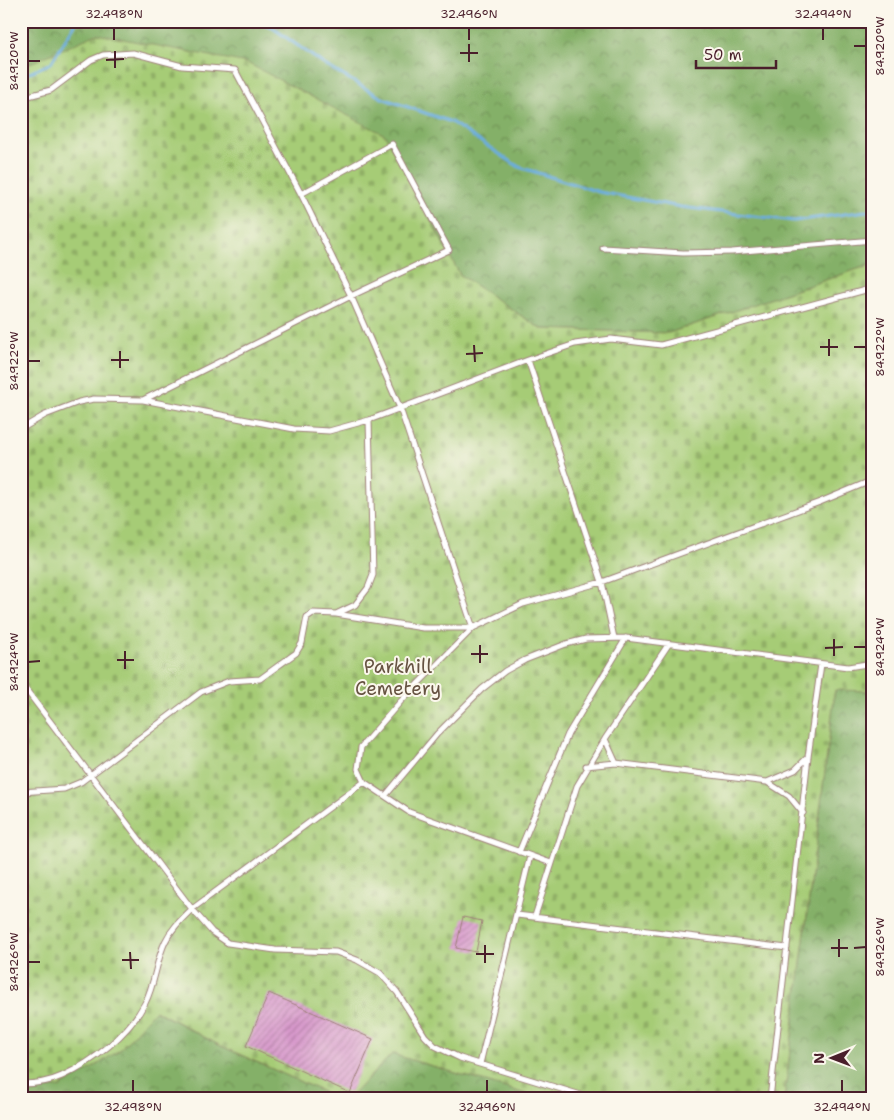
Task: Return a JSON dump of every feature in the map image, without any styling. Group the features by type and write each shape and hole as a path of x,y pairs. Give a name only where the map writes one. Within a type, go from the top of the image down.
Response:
{"lane":[{"path":"21,98 51,90 91,60 103,55 133,53 182,66 235,70 301,194 351,296 400,408 473,628"},
{"path":"143,400 351,296 449,250 392,144 301,194"},
{"path":"603,248 683,253 732,252 873,240"},
{"path":"21,429 45,415 79,402 94,399 143,400 315,432 329,431 368,420 575,344 611,339 660,344 873,288"},
{"path":"528,360 602,582 614,638"},
{"path":"336,614 355,605 368,588 373,575 368,420"},
{"path":"551,863 409,812 364,782 358,769 361,747 401,701 473,628 524,604 602,582 820,502 873,480"},
{"path":"21,792 64,789 91,776 201,692 229,681 260,679 296,652 302,643 307,617 313,613 336,614 423,628 473,628"},
{"path":"519,852 568,734 626,638"},
{"path":"386,795 437,734 482,689 505,671 532,657 566,644 586,639 626,638 848,667 873,663"},
{"path":"535,916 577,786 586,766 668,644"},
{"path":"770,1099 808,757 821,664"},
{"path":"21,682 192,909 212,932 228,943 265,949 336,952 357,960 380,973 397,992 425,1036 435,1046 460,1058 594,1099"},
{"path":"605,739 616,763"},
{"path":"767,782 795,770 808,757"},
{"path":"586,766 616,763 767,782 789,796 803,812"},
{"path":"21,1084 40,1083 62,1077 102,1051 128,1026 144,1005 153,985 165,942 176,925 192,909 364,782"},
{"path":"480,1064 530,856"},
{"path":"517,915 787,948"}],"green space":[{"path":"21,21 873,21 873,264 669,333 541,329 460,275 385,135 21,67"},
{"name":"Parkhill Cemetery","path":"97,34 247,63 385,135 460,275 541,329 669,333 873,264 873,691 835,690 784,1099 543,1099 392,1054 348,1099 339,1099 219,1045 155,1010 121,1049 91,1069 60,1087 25,1090 21,1098 21,67"},
{"path":"835,690 873,691 873,1099 784,1099"},
{"path":"154,1010 219,1045 339,1099 21,1099 25,1090 60,1087 121,1049"},
{"path":"392,1054 543,1099 348,1099"}],"building":[{"path":"463,917 482,921 476,952 456,948"},
{"path":"269,993 373,1039 350,1093 246,1046"}],"waterway":[{"path":"21,73 27,74 51,63 77,21"},
{"path":"251,21 270,26 325,65 382,98 451,122 519,167 599,192 681,207 794,221 873,210"}]}
